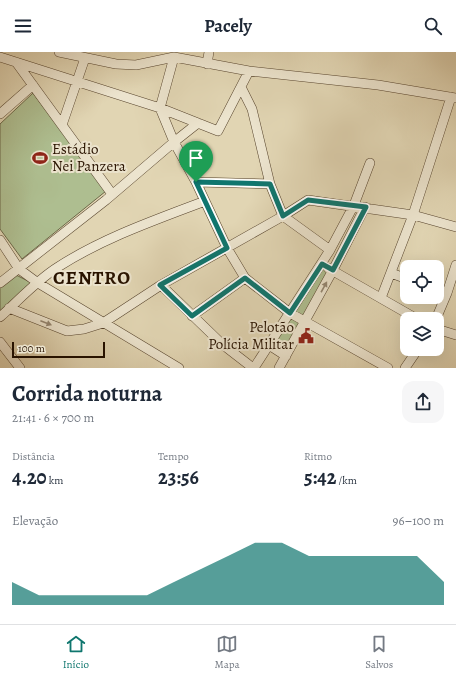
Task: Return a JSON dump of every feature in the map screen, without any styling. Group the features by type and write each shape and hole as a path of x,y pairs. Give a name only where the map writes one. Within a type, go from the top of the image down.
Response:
{"street":[{"path":"61,52 116,64 136,65 174,57 249,71 378,85 453,98 413,215 392,273 381,298"},
{"path":"207,64 209,52"},
{"path":"0,57 160,108 218,131 249,71"},
{"path":"174,57 160,108 174,142 196,182 227,248 245,278 290,313 388,368"},
{"path":"62,125 85,58"},
{"path":"16,62 112,194"},
{"path":"0,114 33,86"},
{"path":"241,87 252,109 270,184 283,216 330,250"},
{"path":"0,283 20,269 198,123"},
{"path":"160,285 222,344 254,368 330,250 354,205 370,163"},
{"path":"196,182 270,184"},
{"path":"9,308 67,331 84,329 103,323 160,285 283,216 308,200 354,205 413,215 456,228"},
{"path":"0,317 56,267 121,234 205,201"},
{"path":"279,368 366,207"},
{"path":"0,240 20,269 38,283 179,368"},
{"path":"322,264 405,312"},
{"path":"439,312 456,265"},
{"path":"392,273 400,276"},
{"path":"192,316 245,278"},
{"path":"444,331 456,334"},
{"path":"0,342 20,368"},
{"path":"269,345 286,356"},
{"path":"406,368 414,356"}],"green space":[{"name":"Estádio Nei Panzera","path":"33,93 106,191 22,259 0,229 0,124"},
{"path":"321,267 330,272 304,317 294,311"},
{"path":"16,275 32,283 0,313 0,286"},
{"path":"291,317 301,323 284,352 273,344"}],"place":[{"name":"Estádio Nei Panzera","path":"40,158"},
{"name":"Pelotão Polícia Militar","path":"306,336"}],"district":[{"name":"CENTRO","path":"92,278"}],"route":[{"path":"196,182 270,184 283,216 308,200 366,207 333,270 322,264 290,313 245,278 192,316 160,285 227,248 196,182"}]}
